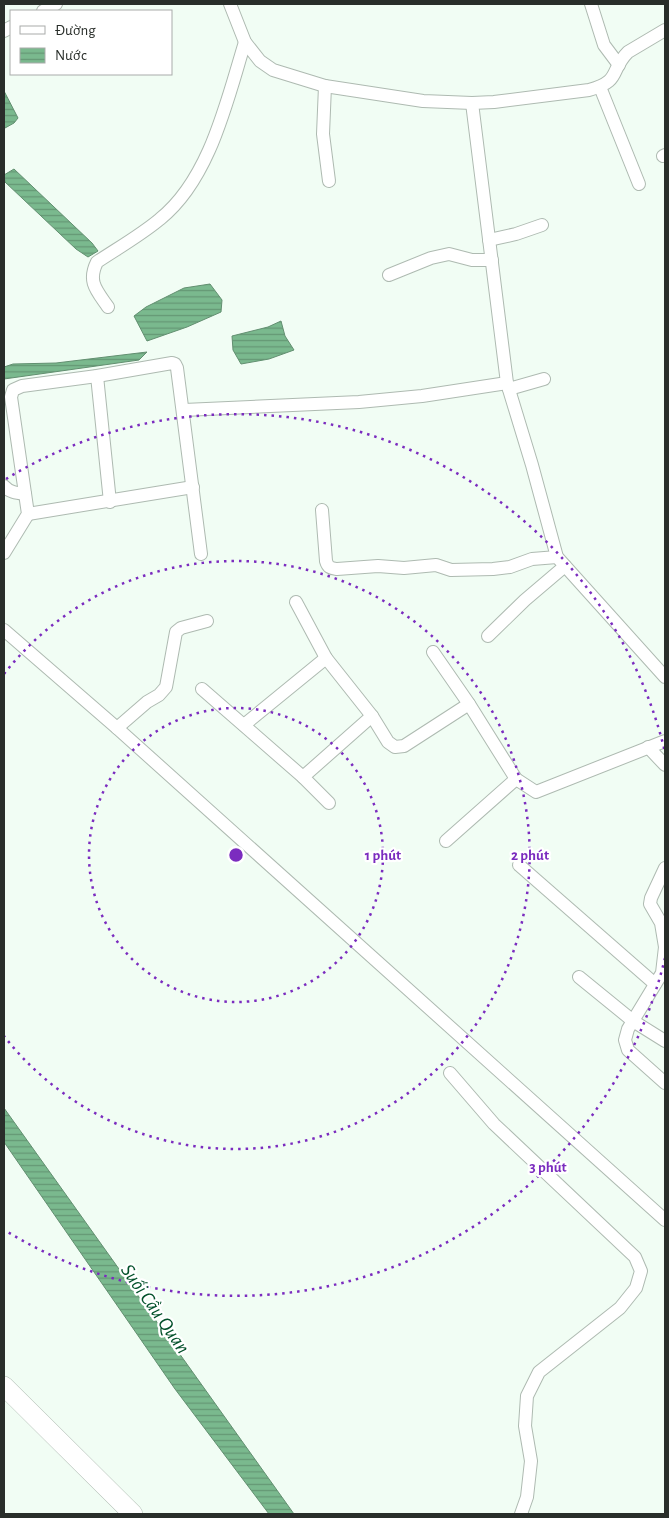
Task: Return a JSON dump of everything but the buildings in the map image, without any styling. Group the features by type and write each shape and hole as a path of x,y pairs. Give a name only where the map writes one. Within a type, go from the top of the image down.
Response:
{"street":[{"path":"230,4 245,42 260,61 273,70 325,86 423,101 494,102 590,90 610,82 628,52 665,30"},
{"path":"591,4 604,45 619,65"},
{"path":"108,308 94,286 92,278 97,262 161,218 186,192 212,145 245,42"},
{"path":"325,86 324,134 329,181"},
{"path":"600,87 639,184"},
{"path":"472,103 508,386 561,562 665,677"},
{"path":"489,240 516,234 542,225"},
{"path":"389,274 430,258 449,254 472,260 492,260"},
{"path":"4,553 28,514 11,397 14,390 22,386 172,363 176,364 184,410 201,554"},
{"path":"97,376 110,502"},
{"path":"184,410 358,402 508,386 544,379"},
{"path":"4,486 15,493 25,494"},
{"path":"28,514 193,487"},
{"path":"322,510 326,562 330,568 378,566 404,568 436,565 451,570 493,569 510,567 532,559 561,562"},
{"path":"488,636 561,562"},
{"path":"296,602 326,658 372,716 388,742 395,747 404,746 469,704"},
{"path":"117,728 147,702 159,695 166,687 176,632 181,628 207,621"},
{"path":"4,630 117,728 665,1220"},
{"path":"433,652 469,704 516,779 536,792 665,741"},
{"path":"244,725 326,658"},
{"path":"202,688 329,802"},
{"path":"303,777 372,716"},
{"path":"648,747 665,764"},
{"path":"446,841 516,779"},
{"path":"519,865 655,984"},
{"path":"665,868 650,904 659,910 665,947 662,973 633,1021 625,1040 628,1050 665,1083"},
{"path":"579,976 633,1021 665,1041"},
{"path":"450,1073 494,1124 635,1257 641,1272 636,1288 620,1308 539,1372 527,1396 524,1426 531,1461 527,1497 520,1514"},
{"path":"4,1386 133,1514"}],"water":[{"path":"4,91 18,118 14,123 5,128 4,127"},
{"path":"14,169 92,243 98,251 88,257 76,249 5,182 4,175"},
{"path":"210,284 222,300 221,312 187,327 147,341 134,316 146,307 184,288"},
{"path":"281,321 285,336 294,350 269,359 241,364 233,350 232,336 268,327"},
{"path":"147,352 139,360 4,379 4,367 13,364 56,363"},
{"name":"Suối Cầu Quan","path":"4,1108 294,1514 269,1514 175,1389 4,1142"}]}
